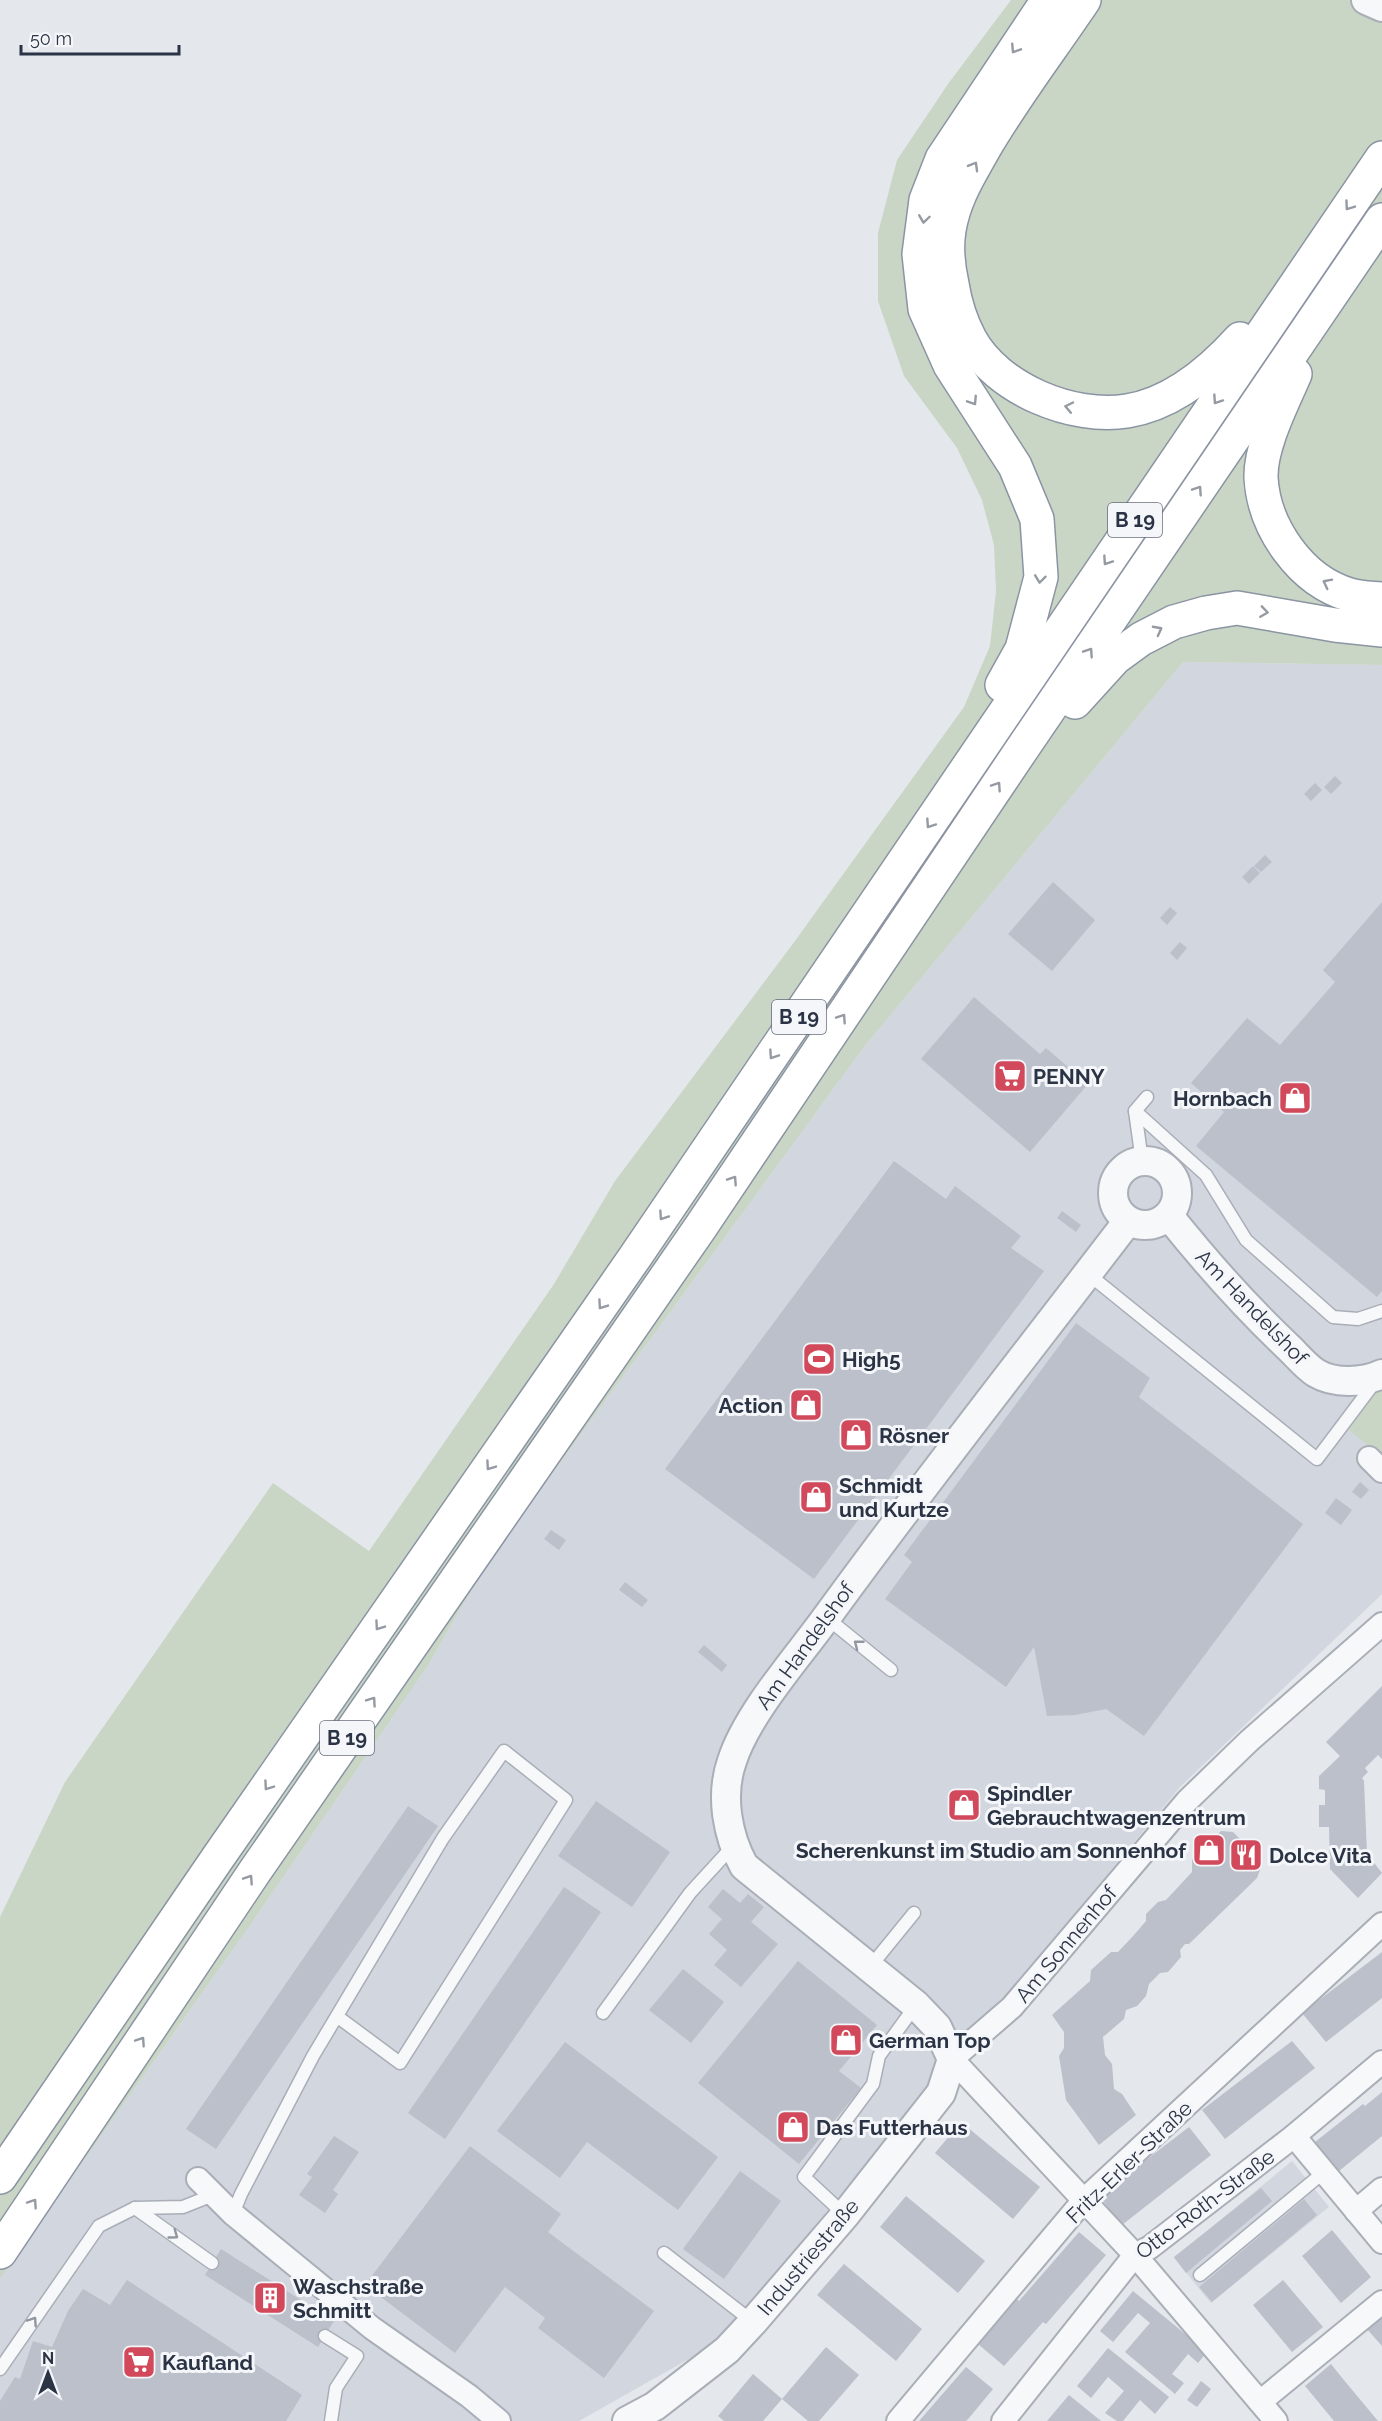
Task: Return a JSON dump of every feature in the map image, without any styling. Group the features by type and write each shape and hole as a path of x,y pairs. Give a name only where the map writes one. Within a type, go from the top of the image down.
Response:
{"highway":[{"path":"963,776 999,691 1022,649 1041,577 1038,530 1037,519 1015,466 950,365 925,309 919,254 926,200 942,159 1048,0"},
{"path":"1084,0 1000,122 959,193 949,230 947,261 956,308 971,341 992,366 1023,390 1054,404 1091,412 1127,411 1146,406 1180,390 1217,364 1308,264"},
{"name":"B 19","path":"0,2176 635,1257 1382,158"},
{"name":"B 19","path":"0,2252 255,1871 700,1228 1382,220"},
{"path":"1321,310 1269,435 1261,476 1266,502 1275,528 1294,559 1319,580 1350,595 1382,599"},
{"path":"1020,752 1075,702 1114,658 1141,639 1174,622 1206,613 1238,608 1335,625 1382,630"}],"street":[{"path":"1366,0 1382,7"},
{"path":"1142,1161 1157,1163 1170,1172 1177,1186 1176,1202 1169,1216 1156,1224 1142,1226 1128,1221 1117,1209 1112,1194 1116,1179 1127,1167 1142,1161"},
{"name":"Am Handelshof","path":"1169,1216 1202,1257 1276,1335 1315,1372 1330,1379 1348,1380 1364,1380 1381,1375"},
{"name":"Am Handelshof","path":"952,2059 937,2026 916,2005 744,1866 733,1846 729,1828 727,1791 732,1761 755,1714 875,1550 1128,1221"},
{"name":"Am Sonnenhof","path":"952,2059 1012,2007 1187,1801 1249,1741 1382,1624"},
{"name":"Fritz-Erler-Straße","path":"898,2421 1084,2200 1382,1924"},
{"path":"952,2059 1136,2255 1276,2421"},
{"name":"Industriestraße","path":"627,2421 655,2406 728,2350 845,2215 941,2093 952,2059"},
{"name":"Otto-Roth-Straße","path":"1003,2421 1136,2255 1149,2248 1294,2136 1382,2062"},
{"path":"1294,2136 1382,2242"},
{"path":"205,2187 233,2214 372,2328 469,2396 499,2421"},
{"path":"1356,2211 1382,2189"},
{"path":"1260,2402 1382,2302"}],"lane":[{"path":"1142,1161 1135,1111 1147,1097"},
{"path":"1135,1111 1206,1175 1246,1240 1333,1317 1358,1318 1382,1311"},
{"path":"1088,1273 1317,1459 1381,1375"},
{"path":"826,1617 891,1670"},
{"path":"233,2214 241,2194 313,2056 443,1838 504,1751 566,1800 400,2063 338,2017"},
{"path":"603,2013 690,1893 733,1846"},
{"path":"870,1967 914,1913"},
{"path":"845,2215 804,2177 873,2084 879,2056 916,2005"},
{"path":"1200,2275 1324,2172"},
{"path":"0,2369 99,2226 135,2208 183,2207 205,2187"},
{"path":"135,2208 212,2263"},
{"path":"663,2253 753,2322"},
{"path":"325,2336 357,2356 336,2388 331,2421"}],"shaded area":[{"path":"1183,662 1382,665 1382,1375 1374,1449 1382,1457 1382,1594 1181,1786 717,2343 579,2421 0,2421 0,2279 260,1911 429,1664 486,1564 864,1047"},
{"path":"1292,2161 1329,2207 1211,2303 1174,2258"}],"green space":[{"path":"1011,0 1382,0 1382,665 1183,662 864,1047 486,1564 429,1664 260,1911 0,2279 0,1917 65,1782 273,1483 369,1551 554,1284 615,1181 792,945 964,707 990,646 996,591 994,545 982,500 957,448 904,376 878,301 878,233 897,160 948,84"},
{"path":"1382,1375 1382,1457 1343,1425"}],"building":[{"path":"1335,776 1342,783 1331,794 1324,787"},
{"path":"1315,783 1322,790 1311,801 1304,794"},
{"path":"1265,855 1272,862 1261,872 1254,866"},
{"path":"1253,866 1260,873 1249,884 1242,877"},
{"path":"1053,882 1095,920 1052,971 1008,934"},
{"name":"Hornbach","path":"1382,902 1382,1291 1377,1297 1196,1146 1224,1112 1191,1083 1247,1018 1280,1045 1335,982 1323,970"},
{"path":"1170,907 1177,913 1167,925 1160,918"},
{"path":"1180,942 1187,948 1177,960 1170,953"},
{"name":"PENNY","path":"974,997 1040,1054 1046,1048 1088,1084 1030,1152 921,1059"},
{"path":"894,1161 946,1199 955,1186 1021,1236 1011,1248 1044,1271 814,1579 665,1469"},
{"path":"1062,1211 1081,1225 1076,1232 1057,1218"},
{"path":"1076,1323 1150,1378 1139,1397 1303,1524 1144,1736 1106,1709 1075,1715 1047,1716 1034,1647 1006,1687 885,1599 912,1562 904,1555"},
{"path":"1360,1482 1369,1490 1361,1499 1352,1492"},
{"path":"1336,1498 1352,1510 1341,1525 1325,1513"},
{"path":"551,1530 566,1540 559,1550 544,1539"},
{"path":"625,1582 648,1600 642,1607 619,1590"},
{"path":"704,1645 727,1665 722,1672 698,1652"},
{"path":"1382,1686 1382,1759 1378,1755 1365,1768 1368,1772 1362,1778 1367,1854 1382,1873 1358,1898 1330,1869 1329,1827 1319,1827 1319,1805 1325,1805 1325,1790 1319,1789 1319,1776 1340,1756 1326,1742"},
{"path":"596,1801 670,1852 632,1907 558,1856"},
{"path":"408,1806 438,1826 216,2149 186,2129"},
{"path":"1221,1831 1233,1832 1258,1857 1260,1870 1257,1878 1189,1944 1185,1944 1180,1950 1181,1957 1168,1972 1160,1973 1149,1984 1146,1996 1137,2006 1126,2010 1124,2019 1103,2037 1105,2055 1112,2064 1114,2089 1122,2094 1136,2115 1099,2145 1066,2100 1059,2056 1064,2048 1064,2032 1052,2015 1090,1981 1091,1970 1111,1952 1118,1952 1146,1921 1146,1914 1158,1902 1166,1900 1192,1872 1192,1860"},
{"path":"564,1887 601,1912 445,2139 408,2113"},
{"path":"723,1889 740,1903 748,1894 764,1907 751,1922 778,1944 741,1987 714,1965 727,1950 709,1934 722,1919 708,1907"},
{"path":"1382,1952 1382,1998 1326,2042 1302,2013"},
{"path":"798,1961 877,2025 839,2071 861,2088 799,2164 698,2083"},
{"path":"683,1969 724,2002 691,2043 649,2010"},
{"path":"1292,2041 1315,2068 1225,2139 1202,2110"},
{"path":"565,2042 718,2157 678,2210 587,2142 560,2178 497,2131"},
{"path":"1382,2092 1382,2136 1339,2171 1315,2142"},
{"path":"961,2122 1040,2187 1013,2219 935,2153"},
{"path":"1189,2127 1211,2155 1122,2225 1099,2196"},
{"path":"334,2136 359,2152 333,2190 338,2194 325,2213 299,2195 312,2177 307,2174"},
{"path":"470,2146 561,2214 548,2232 654,2311 604,2378 538,2328 545,2318 505,2287 455,2353 365,2285"},
{"path":"740,2171 781,2201 724,2279 683,2249"},
{"path":"1261,2188 1272,2201 1186,2273 1174,2257"},
{"path":"906,2196 985,2261 958,2293 880,2227"},
{"path":"1304,2199 1317,2215 1212,2302 1199,2287"},
{"path":"1332,2230 1371,2277 1341,2303 1302,2256"},
{"path":"1079,2232 1106,2255 1046,2324 1043,2322 1004,2366 978,2344"},
{"name":"Waschstraße Schmitt","path":"221,2249 334,2321 318,2347 205,2275"},
{"path":"844,2264 922,2329 896,2361 817,2295"},
{"name":"Kaufland","path":"127,2280 302,2395 286,2421 0,2421 0,2401 15,2377 20,2379 33,2341 52,2347 68,2311 83,2289 110,2305"},
{"path":"1283,2280 1323,2327 1292,2352 1253,2305"},
{"path":"1133,2291 1207,2352 1198,2363 1188,2354 1172,2374 1184,2383 1175,2394 1125,2352 1150,2323 1138,2313 1113,2342 1100,2331"},
{"path":"1382,2315 1382,2346 1366,2328"},
{"path":"826,2347 859,2375 819,2421 808,2421 782,2399"},
{"path":"1108,2348 1169,2397 1155,2414 1140,2400 1123,2421 1117,2421 1105,2413 1124,2391 1108,2377 1091,2398 1077,2386"},
{"path":"1331,2364 1378,2421 1334,2421 1305,2386"},
{"path":"966,2367 993,2389 969,2418 966,2421 919,2421"},
{"path":"753,2374 782,2399 763,2421 724,2421 718,2416"},
{"path":"1201,2381 1211,2389 1197,2407 1187,2400"},
{"path":"1069,2395 1101,2421 1047,2421"}],"place":[{"name":"PENNY","path":"1010,1076"},
{"name":"Hornbach","path":"1295,1098"},
{"name":"High5","path":"819,1359"},
{"name":"Action","path":"806,1405"},
{"name":"Rösner","path":"856,1435"},
{"name":"Schmidt und Kurtze","path":"816,1497"},
{"name":"Spindler Gebrauchtwagenzentrum","path":"964,1805"},
{"name":"Scherenkunst im Studio am Sonnenhof","path":"1209,1850"},
{"name":"Dolce Vita","path":"1246,1855"},
{"name":"German Top","path":"846,2040"},
{"name":"Das Futterhaus","path":"793,2127"},
{"name":"Waschstraße Schmitt","path":"270,2298"},
{"name":"Kaufland","path":"139,2362"}]}
